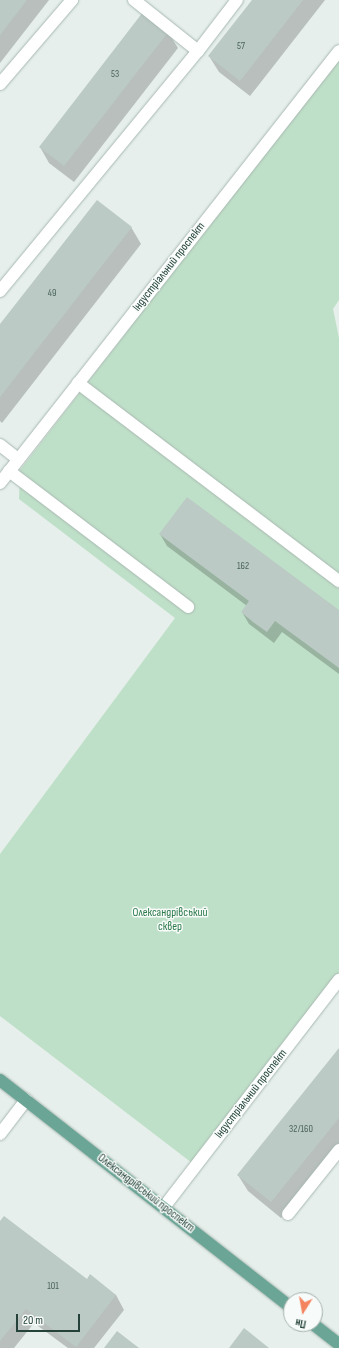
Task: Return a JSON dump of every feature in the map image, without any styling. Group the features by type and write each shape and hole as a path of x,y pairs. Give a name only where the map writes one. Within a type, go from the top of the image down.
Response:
{"main road":[{"name":"Олександрівський проспект","path":"0,1080 283,1301"},
{"path":"323,1332 339,1344"}],"street":[{"path":"0,84 72,0"},
{"path":"134,0 198,51"},
{"path":"0,291 198,51 237,0"},
{"name":"Індустріальний проспект","path":"0,483 339,51"},
{"path":"78,383 339,580"},
{"path":"0,445 18,459"},
{"path":"9,471 188,607"},
{"name":"Індустріальний проспект","path":"164,1207 339,980"},
{"path":"0,1134 26,1100"},
{"path":"288,1214 339,1150"}],"green space":[{"name":"Олександрівський сквер","path":"339,57 339,300 333,309 339,338 339,980 196,1166 0,1016 0,854 175,618 19,499 20,470"}],"building":[{"path":"0,0 27,0 0,35"},
{"path":"252,0 303,0 240,81 208,56"},
{"path":"143,12 169,31 64,166 39,147"},
{"path":"97,200 132,227 0,397 0,324"},
{"path":"187,497 339,610 339,668 275,621 267,632 253,622 241,612 249,601 159,534"},
{"path":"339,1048 339,1118 271,1202 237,1175"},
{"path":"4,1216 87,1279 90,1274 116,1295 76,1347 26,1309 0,1341 0,1221"},
{"path":"244,1328 269,1348 229,1348"},
{"path":"117,1331 139,1348 104,1348"}]}
